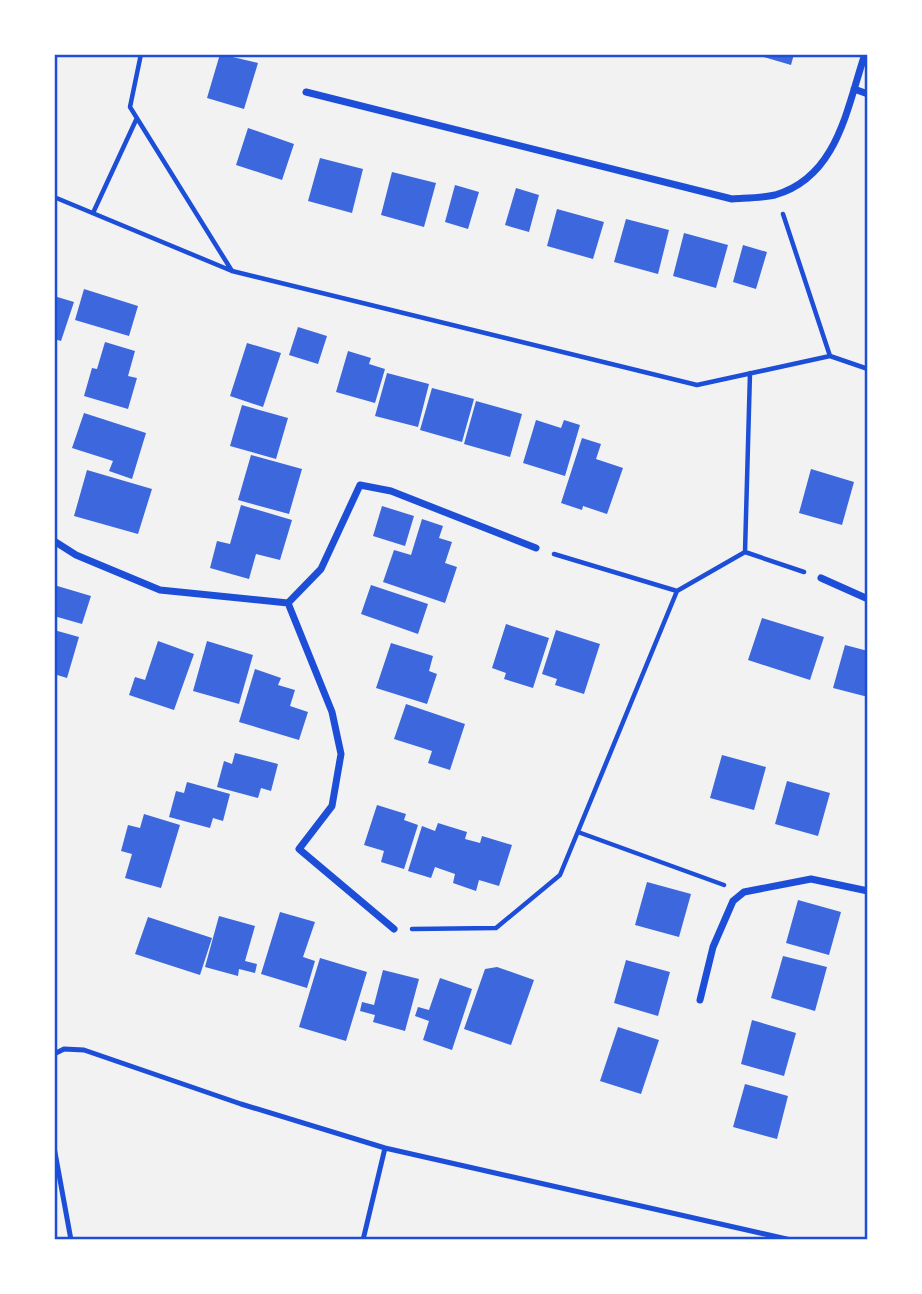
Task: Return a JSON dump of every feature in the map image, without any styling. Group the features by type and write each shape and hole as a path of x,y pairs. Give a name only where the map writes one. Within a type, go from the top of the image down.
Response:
{"street":[{"path":"306,93 732,200 776,194 811,175 835,146 865,54"},
{"path":"853,89 868,94"},
{"path":"288,603 321,569 359,485 391,491 536,548"},
{"path":"54,541 76,555 160,590 288,603"},
{"path":"821,578 868,599"},
{"path":"288,603 332,712 341,754 332,806 299,849 394,929"},
{"path":"699,1000 713,947 733,901 744,892 811,879 868,891"}],"lane":[{"path":"54,1054 64,1049 84,1050 241,1104 385,1148 791,1240"},
{"path":"54,1147 71,1240"},
{"path":"363,1240 385,1148"}],"path":[{"path":"141,54 130,107 232,271"},
{"path":"93,214 137,119"},
{"path":"776,194 830,356"},
{"path":"54,197 232,271 697,385 830,356 868,369"},
{"path":"744,552 750,373"},
{"path":"536,548 677,591"},
{"path":"394,929 496,928 560,875 677,591 744,552 821,578"},
{"path":"578,832 744,892"}],"building":[{"path":"220,54 258,63 244,109 207,98"},
{"path":"753,54 794,54 791,65"},
{"path":"248,128 294,144 282,180 236,165"},
{"path":"320,158 363,169 352,213 308,201"},
{"path":"392,172 436,183 424,227 381,215"},
{"path":"455,185 479,192 468,229 445,222"},
{"path":"516,188 539,195 529,232 505,225"},
{"path":"557,209 604,222 593,259 547,246"},
{"path":"626,219 669,230 658,274 614,262"},
{"path":"684,233 728,245 716,288 673,276"},
{"path":"743,245 767,252 756,289 733,282"},
{"path":"84,289 138,306 129,336 75,320"},
{"path":"54,296 74,302 61,341 54,339"},
{"path":"298,327 327,336 318,364 289,355"},
{"path":"105,342 135,351 128,376 137,378 128,409 84,396 92,368 97,369"},
{"path":"247,343 281,353 263,407 230,396"},
{"path":"348,351 371,358 369,364 385,369 375,403 336,392"},
{"path":"387,373 429,384 418,427 375,416"},
{"path":"432,388 474,399 462,442 420,430"},
{"path":"476,401 522,414 510,457 464,444"},
{"path":"242,405 288,418 276,459 230,446"},
{"path":"84,413 146,433 132,479 109,471 113,461 72,448"},
{"path":"536,420 561,428 564,420 580,425 565,476 523,463"},
{"path":"582,438 601,444 596,459 623,468 607,514 583,506 582,510 561,503"},
{"path":"251,455 302,469 289,514 238,500"},
{"path":"811,469 854,482 842,525 799,513"},
{"path":"87,470 152,489 138,534 74,516"},
{"path":"241,505 292,520 280,560 256,554 249,579 210,568 217,541 230,544"},
{"path":"382,506 414,516 405,546 373,536"},
{"path":"422,519 443,526 439,538 452,542 445,563 457,567 445,603 383,582 394,550 411,555"},
{"path":"54,585 91,596 82,624 54,616"},
{"path":"371,585 428,604 418,634 361,614"},
{"path":"762,618 824,637 810,680 748,660"},
{"path":"506,624 549,638 533,688 504,679 506,673 492,668"},
{"path":"54,630 79,637 67,678 54,674"},
{"path":"556,630 600,644 584,694 555,685 557,679 542,674"},
{"path":"158,641 194,654 174,710 129,695 135,677 145,680"},
{"path":"207,641 253,655 239,704 193,691"},
{"path":"391,643 433,656 429,671 437,674 427,704 376,688"},
{"path":"845,645 868,651 868,697 833,688"},
{"path":"255,669 281,678 278,685 295,690 290,706 308,712 299,740 239,722"},
{"path":"406,704 465,724 450,770 428,763 432,751 394,739"},
{"path":"235,753 278,764 271,791 261,788 258,798 217,787 224,761 232,764"},
{"path":"722,755 766,767 754,810 710,798"},
{"path":"787,781 830,793 818,836 775,824"},
{"path":"187,782 230,794 223,821 213,818 210,828 169,817 176,791 184,793"},
{"path":"377,805 406,814 404,820 418,825 404,869 381,862 384,851 364,845"},
{"path":"144,814 180,825 161,888 125,878 132,854 121,851 128,825 140,828"},
{"path":"438,823 467,832 465,839 480,843 482,836 512,845 499,886 479,880 476,891 453,883 455,874 435,867 431,878 408,871 422,826 435,831"},
{"path":"647,882 691,894 679,937 635,925"},
{"path":"798,900 841,912 829,955 786,943"},
{"path":"280,912 315,922 303,957 315,961 307,988 261,974"},
{"path":"219,916 255,926 245,961 257,964 255,973 239,969 238,976 205,967"},
{"path":"148,917 212,938 200,975 135,954"},
{"path":"783,956 827,967 815,1011 771,998"},
{"path":"320,958 367,972 346,1041 299,1027"},
{"path":"626,960 670,972 658,1016 614,1003"},
{"path":"497,967 534,980 511,1045 464,1029 485,969"},
{"path":"383,970 419,979 405,1031 373,1022 375,1015 360,1011 362,1002 374,1005"},
{"path":"440,978 472,989 452,1050 423,1040 429,1021 415,1016 418,1007 429,1010"},
{"path":"752,1020 796,1033 784,1076 741,1064"},
{"path":"618,1027 659,1040 641,1094 600,1081"},
{"path":"745,1084 788,1096 777,1139 733,1127"}]}
